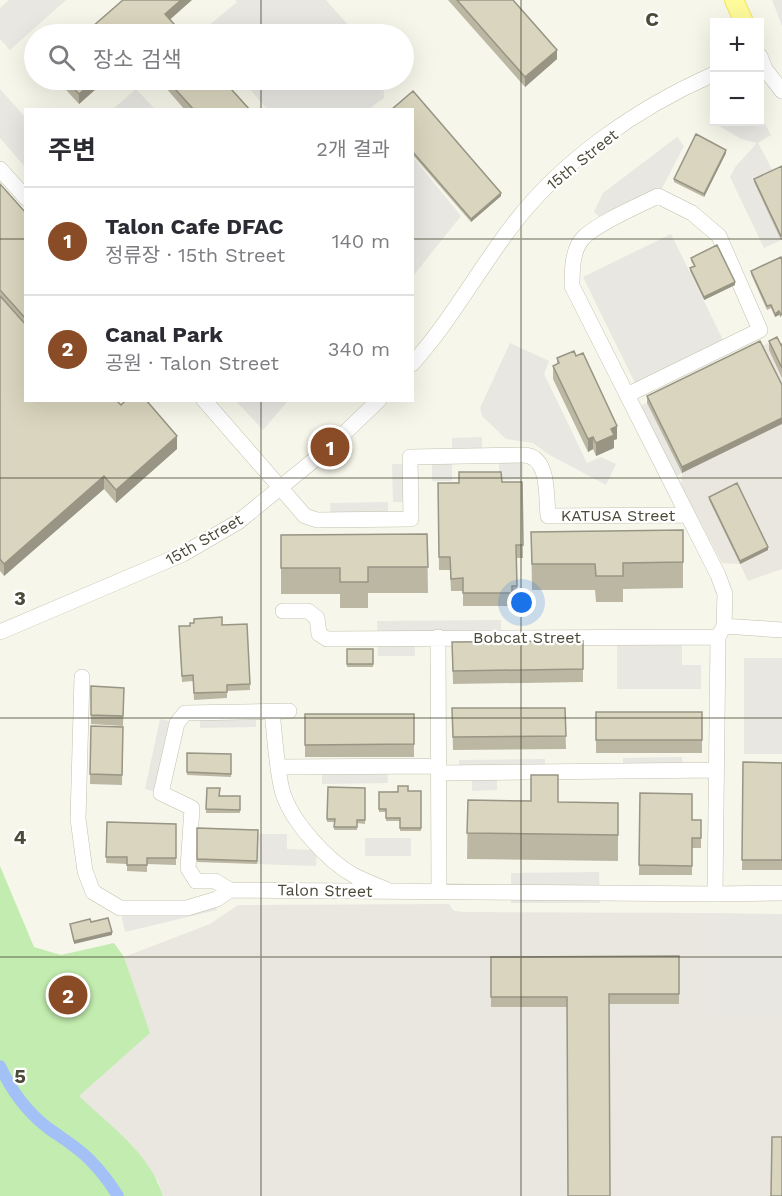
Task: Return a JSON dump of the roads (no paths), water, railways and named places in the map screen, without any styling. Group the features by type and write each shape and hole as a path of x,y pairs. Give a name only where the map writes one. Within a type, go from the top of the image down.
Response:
{"main road":[{"path":"734,0 742,18"}],"street":[{"path":"764,67 782,91"},
{"name":"15th Street","path":"414,361 459,303 509,229 548,184 601,141 677,91 710,76"},
{"path":"0,169 24,196"},
{"path":"627,394 760,330 719,236 692,213 658,196 619,216 584,238 572,264 572,286 725,594 721,631 716,770 715,894"},
{"path":"206,402 280,487"},
{"name":"15th Street","path":"0,632 183,554 238,522 330,447 377,402"},
{"name":"KATUSA Street","path":"280,487 305,516 317,520 411,519 410,457 528,455 538,461 543,469 548,516 687,515"},
{"name":"Bobcat Street","path":"283,611 308,611 317,618 320,634 327,639 782,630"},
{"path":"438,638 438,892"},
{"name":"Talon Street","path":"82,677 78,819 80,845 85,871 93,892 120,908 187,908 218,899 230,890 782,893"},
{"path":"230,890 215,881 196,881 188,868 192,808 161,793 177,723 185,713 289,711"},
{"path":"272,712 282,789 288,806 308,836 322,850 353,875 390,891"},
{"path":"279,766 439,770 716,770"}],"waterway":[{"path":"0,1066 9,1084 26,1108 40,1122 89,1159 118,1196"}],"place":[{"name":"Talon Cafe DFAC","path":"330,447"},
{"name":"Canal Park","path":"68,995"}]}
